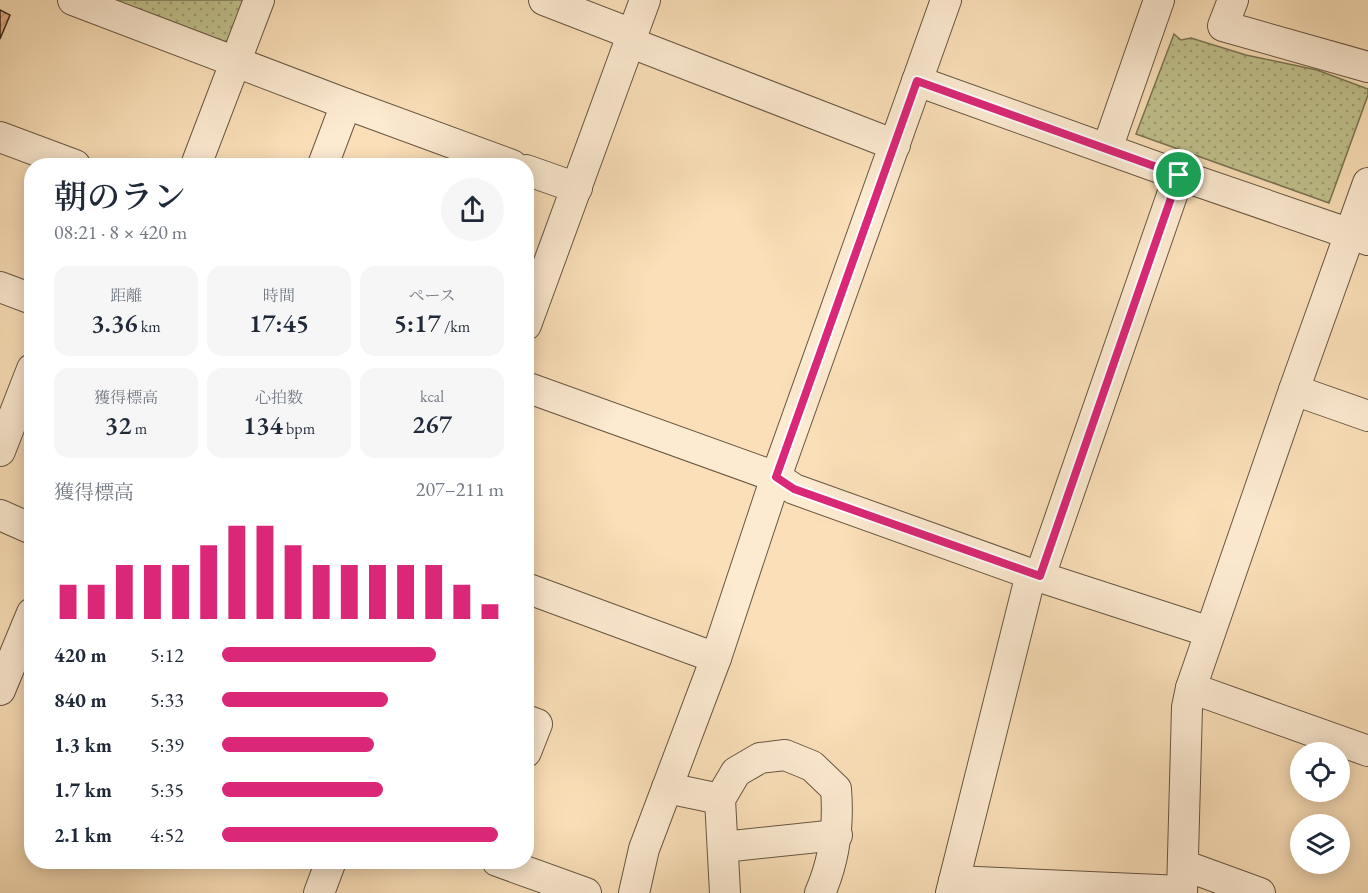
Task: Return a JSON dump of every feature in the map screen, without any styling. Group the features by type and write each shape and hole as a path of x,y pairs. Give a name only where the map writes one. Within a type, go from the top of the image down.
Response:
{"street":[{"path":"73,0 346,104 451,155 469,158"},
{"path":"199,158 259,0"},
{"path":"544,0 895,146"},
{"path":"534,304 645,0"},
{"path":"634,893 644,849 716,658 776,477 946,0"},
{"path":"1107,149 1159,0"},
{"path":"1233,0 1222,26 1368,67"},
{"path":"917,81 1359,237"},
{"path":"326,158 346,104"},
{"path":"0,137 56,158"},
{"path":"534,173 577,188"},
{"path":"1179,175 1035,575 953,887 1182,883 1260,893"},
{"path":"1182,883 1187,707 1191,688 1294,390 1359,237 1368,183"},
{"path":"0,286 24,296"},
{"path":"0,451 7,418 24,385"},
{"path":"534,390 776,477 794,489 1035,575 1210,632"},
{"path":"1294,390 1368,416"},
{"path":"0,515 24,526"},
{"path":"534,591 716,658"},
{"path":"0,690 23,619"},
{"path":"1191,688 1368,751"},
{"path":"725,893 720,799 736,772 760,758 785,755 812,766 836,789 837,835 832,863 820,893"},
{"path":"667,788 720,799"},
{"path":"723,848 837,835"},
{"path":"319,893 328,869"},
{"path":"519,869 586,893"}],"green space":[{"path":"110,0 243,0 229,40 219,44"},
{"path":"1174,34 1181,40 1191,38 1246,55 1317,70 1368,89 1368,95 1329,203 1136,134"}],"building":[{"path":"0,10 10,15 0,39"}],"route":[{"path":"917,81 1179,175 1040,576 794,489 776,477 917,81"}]}
